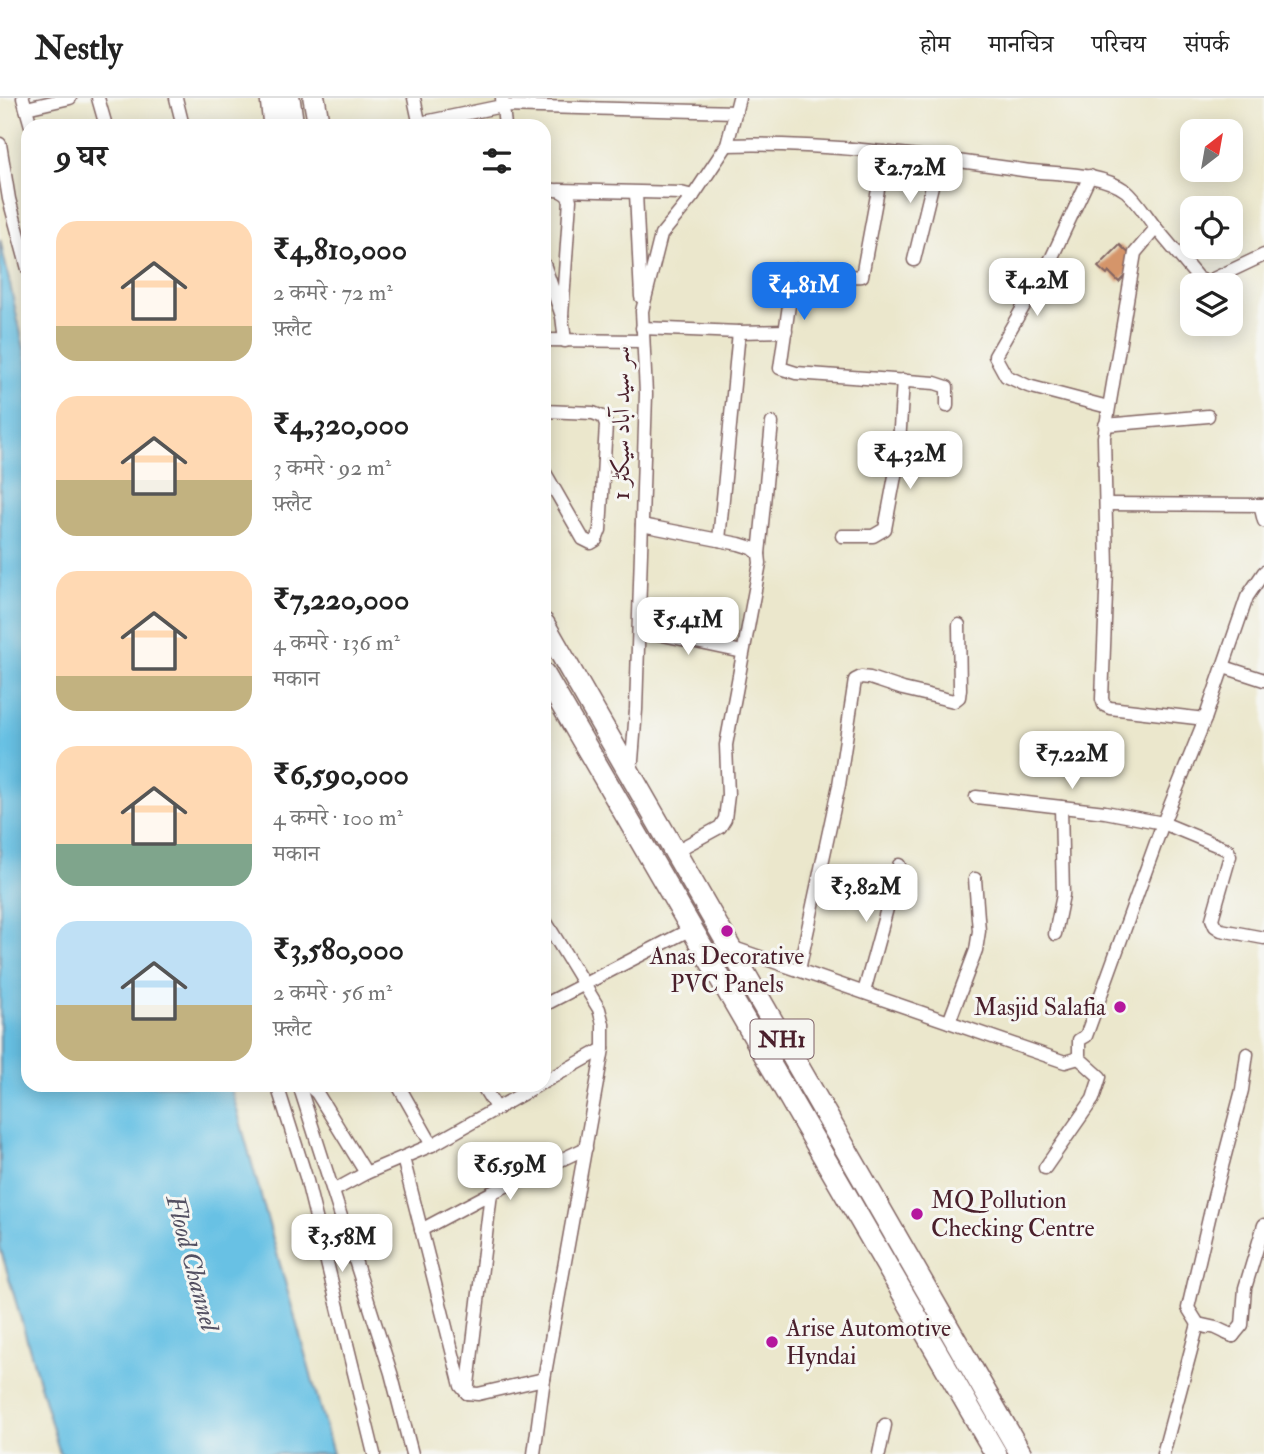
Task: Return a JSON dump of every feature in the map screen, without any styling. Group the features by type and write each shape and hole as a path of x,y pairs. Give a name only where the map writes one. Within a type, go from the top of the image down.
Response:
{"highway":[{"path":"271,98 273,119"},
{"path":"289,98 292,119"},
{"path":"314,98 318,119"},
{"path":"325,98 329,119"},
{"name":"NH1","path":"551,636 1021,1454"},
{"name":"NH1","path":"551,686 996,1454"}],"street":[{"path":"24,103 70,98"},
{"path":"98,98 104,119"},
{"path":"176,98 181,119"},
{"path":"414,98 419,119"},
{"name":"سر سید آباد سیکٹر 1","path":"631,774 639,630 646,394 642,311 661,235 694,196 727,145 739,98"},
{"path":"441,119 502,102 736,111"},
{"path":"0,144 9,199 21,243"},
{"path":"727,145 809,146 885,152 1090,176 1126,192 1198,278 1207,282 1264,255"},
{"path":"885,152 862,276 846,278 805,269 794,270 780,368 796,373 935,383 947,387 947,406"},
{"path":"914,260 939,157"},
{"path":"1090,176 1052,257 995,356 1006,376 1028,386 1108,407"},
{"path":"551,189 681,193 694,196"},
{"path":"559,190 567,194 570,200 562,316 565,341"},
{"path":"636,192 642,311"},
{"path":"1156,228 1135,253 1105,425 1107,568 1102,699 1104,705 1110,708 1205,719"},
{"path":"551,284 562,316"},
{"path":"551,340 786,331"},
{"path":"719,540 738,332"},
{"path":"842,536 873,536 885,529 898,460 904,380"},
{"path":"551,411 593,413 603,417 606,424 600,530 596,540 591,543 583,539 551,483"},
{"path":"1105,425 1208,416"},
{"path":"674,852 719,827 724,819 728,795 726,745 760,563 772,423"},
{"path":"1106,504 1262,505 1264,521"},
{"path":"642,525 752,548 759,554"},
{"path":"1045,1168 1093,1100 1100,1077 1079,1058 1079,1040 1086,1036 1163,823 1205,719 1247,597 1264,572"},
{"path":"799,970 837,798 855,680 861,677 870,678 903,690 954,701 959,697 960,689 959,625"},
{"path":"639,630 743,652"},
{"path":"1224,667 1264,680"},
{"path":"976,797 1105,812 1163,823 1228,850 1230,856 1212,919 1215,926 1221,930 1264,937"},
{"path":"1055,934 1063,895 1061,807"},
{"path":"864,992 899,865"},
{"path":"949,1022 976,950 979,931 975,879"},
{"path":"551,1002 691,929"},
{"path":"534,1454 544,1380 603,1049 603,1024 599,1009 551,931"},
{"path":"728,946 1065,1062 1079,1058"},
{"path":"551,1078 603,1049"},
{"path":"1247,1054 1242,1090 1188,1308 1198,1324 1233,1336 1242,1325 1245,1288 1264,1225"},
{"path":"279,1092 306,1177 374,1454"},
{"path":"301,1092 391,1373 412,1454"},
{"path":"316,1092 366,1174"},
{"path":"402,1092 432,1145"},
{"path":"486,1092 497,1109"},
{"path":"333,1191 432,1145 526,1092"},
{"path":"421,1230 491,1193 586,1149"},
{"path":"403,1158 457,1376 467,1393"},
{"path":"467,1393 491,1193"},
{"path":"1163,1454 1198,1324"},
{"path":"467,1393 478,1394 544,1380"},
{"path":"879,1454 885,1425"}],"water":[{"name":"Flood Channel","path":"0,239 21,334 21,1092 232,1092 333,1454 60,1454 0,1247"}],"building":[{"path":"1120,245 1138,262 1119,282 1109,272 1107,275 1098,267"}],"place":[{"name":"Anas Decorative PVC Panels","path":"727,931"},
{"name":"Masjid Salafia","path":"1120,1007"},
{"name":"MQ Pollution Checking Centre","path":"917,1214"},
{"name":"Arise Automotive Hyndai","path":"772,1342"}]}
